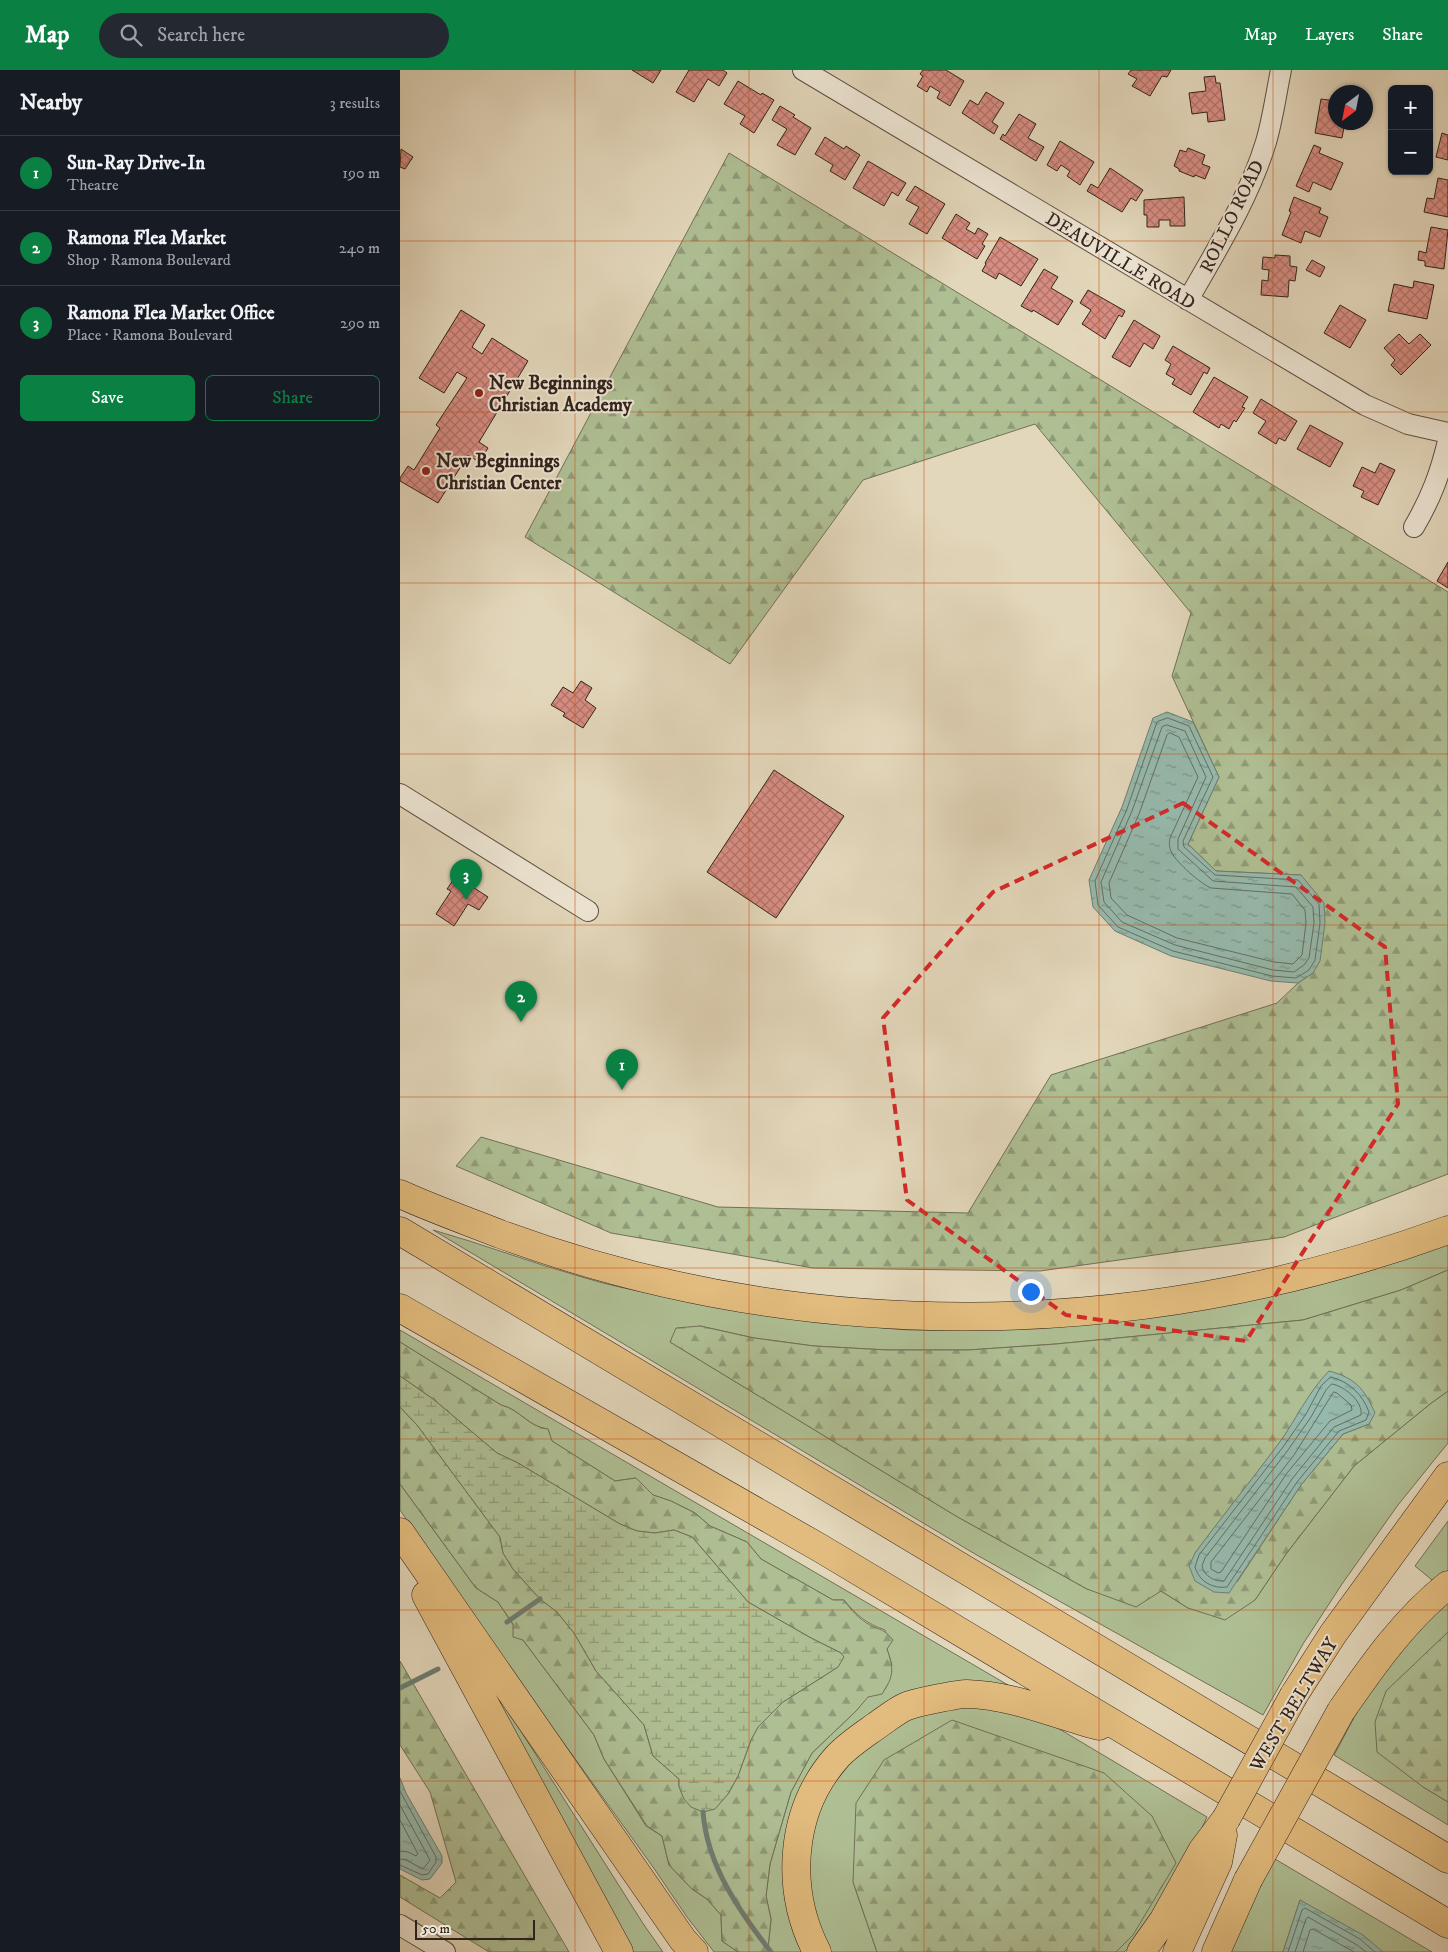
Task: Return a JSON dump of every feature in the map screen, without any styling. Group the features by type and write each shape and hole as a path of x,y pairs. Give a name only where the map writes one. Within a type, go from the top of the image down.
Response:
{"highway":[{"path":"400,1194 425,1206 591,1265 704,1292 792,1305 881,1315 940,1317 1029,1316 1081,1313 1177,1301 1237,1290 1323,1270 1448,1230"},
{"path":"400,1231 1448,1859"},
{"path":"400,1308 820,1548 1448,1924"},
{"name":"WEST BELTWAY","path":"1210,1856 1226,1819 1294,1695 1333,1634 1448,1476"},
{"path":"400,1532 678,1932 694,1952"},
{"path":"400,1547 619,1952"},
{"path":"1216,1952 1248,1880 1342,1711 1374,1664 1412,1619 1448,1585"},
{"path":"817,1952 803,1922 795,1873 797,1847 804,1816 812,1794 823,1775 838,1756 856,1740 884,1720 906,1706 966,1694 1013,1700 1135,1736"},
{"path":"1141,1952 1210,1856"},
{"path":"1177,1952 1210,1856"}],"street":[{"name":"DEAUVILLE ROAD","path":"802,70 1365,405 1408,424 1448,433"},
{"name":"ROLLO ROAD","path":"1188,300 1233,221 1250,184 1266,141 1281,70"},
{"path":"1414,527 1429,501 1440,473 1448,441"},
{"path":"400,794 588,911"},
{"path":"400,1925 445,1952"}],"highlighted area":[{"path":"1183,803 1385,947 1398,1104 1246,1341 1066,1315 907,1200 883,1018 993,892"}],"green space":[{"path":"729,153 1448,592 1448,1174 1284,1237 1040,1271 813,1268 611,1233 456,1166 481,1137 718,1207 968,1213 1051,1075 1277,1003 1298,983 1313,973 1301,875 1216,871 1188,844 1219,777 1172,676 1191,613 1035,424 863,480 730,664 525,537"},
{"path":"433,1230 591,1280 682,1300 776,1316 916,1330 984,1330 1051,1326 1119,1321 1186,1312 1253,1300 1319,1285 1384,1266 1448,1244 1448,1270 1401,1290 1303,1320 1056,1344 968,1350 887,1350 814,1346 754,1338 700,1326 670,1342 956,1516 1087,1589 1161,1591 1188,1608 1255,1600 1286,1554 1354,1466 1448,1391 1448,1443 1398,1505 1342,1584 1303,1644 1263,1715 975,1554"},
{"path":"1448,1270 1448,1391 1354,1466 1286,1554 1255,1600 1225,1620 1188,1608 1161,1591 1136,1607 1087,1589 956,1516 670,1342 676,1328 700,1326 754,1338 814,1346 887,1350 968,1350 1056,1344 1303,1320 1401,1290","holes":["1301,1411 1369,1424 1343,1434 1301,1485 1237,1582 1195,1553 1279,1444"]},
{"path":"400,1330 1008,1685 1004,1691 950,1689 807,1786 806,1952 771,1952 768,1948 771,1919 766,1896 770,1864 791,1792 812,1753 856,1711 892,1665 887,1649 885,1630 862,1618 844,1600 833,1600 761,1559 747,1542 710,1526 695,1513 671,1501 653,1495 636,1478 615,1481 552,1441 548,1429 535,1425 400,1342"},
{"path":"400,1342 535,1425 548,1429 552,1441 615,1481 636,1478 653,1495 671,1501 695,1513 710,1526 747,1542 761,1559 833,1600 844,1600 862,1620 885,1632 893,1640 887,1649 892,1667 891,1677 882,1694 868,1697 812,1753 791,1792 770,1864 766,1896 771,1919 768,1948 771,1952 738,1952 722,1941 721,1915 707,1899 692,1889 669,1865 662,1836 647,1826 604,1759 594,1735 523,1640 513,1637 513,1624 498,1602 476,1588 400,1484 400,1407 417,1425 500,1537 503,1553 513,1569 540,1599 557,1612 574,1633 596,1671 644,1725 653,1756 679,1779 679,1787 715,1808 728,1794 738,1776 751,1740 758,1727 783,1702 838,1667 841,1653 748,1602 692,1537 674,1530 655,1533 637,1531 620,1524 518,1463 497,1453 433,1399 400,1376"},
{"path":"400,1376 433,1399 497,1453 518,1463 620,1524 637,1531 655,1533 674,1530 692,1537 748,1602 841,1653 844,1657 838,1667 783,1702 758,1727 751,1740 738,1776 728,1794 715,1809 703,1812 691,1807 684,1799 679,1787 679,1779 653,1756 644,1725 596,1671 574,1633 557,1612 540,1599 513,1569 503,1553 500,1537 417,1425 400,1407"},
{"path":"400,1484 476,1588 498,1602 523,1640 594,1735 604,1759 646,1826 662,1836 669,1865 692,1889 707,1899 721,1915 722,1941 738,1952 714,1952 687,1917 475,1620 400,1510"},
{"path":"1448,1521 1448,1575 1437,1584 1415,1566"},
{"path":"1448,1603 1448,1632 1434,1646 1423,1787 1448,1802 1448,1825 1334,1755 1360,1707 1389,1665 1423,1626"},
{"path":"1448,1632 1448,1802 1423,1787 1377,1752 1375,1722 1386,1691"},
{"path":"400,1661 569,1952 489,1952 400,1897 400,1875 440,1898 456,1882 430,1792 400,1745"},
{"path":"498,1695 663,1952 624,1952 493,1699"},
{"path":"986,1706 1051,1724 1207,1817 1176,1883 1146,1927 1127,1949 1124,1952 1116,1952 1133,1935 853,1882 877,1952 828,1952 806,1882 817,1806 867,1741 932,1708"},
{"path":"952,1720 1104,1773 1152,1816 1176,1863 1133,1935 1116,1952 877,1952 853,1882 856,1803 884,1760"},
{"path":"1275,1859 1432,1952 1383,1952 1300,1900 1283,1952 1228,1952 1258,1889"}],"water":[{"path":"1167,712 1193,722 1219,777 1188,844 1216,871 1301,875 1324,903 1325,923 1320,961 1313,973 1298,983 1271,981 1171,956 1115,931 1093,907 1089,880 1122,807 1153,718"},
{"path":"1329,1371 1346,1377 1358,1385 1375,1413 1369,1424 1343,1434 1301,1485 1229,1593 1214,1592 1195,1581 1189,1566 1195,1553 1279,1443 1315,1388"},
{"path":"400,1778 406,1793 442,1856 442,1863 430,1879 422,1880 400,1869"},
{"path":"1300,1900 1363,1935 1383,1952 1283,1952"}],"building":[{"path":"632,70 661,70 653,83"},
{"path":"689,70 723,70 727,73 719,86 708,79 694,102 676,92"},
{"path":"923,70 946,70 964,81 950,106 937,98 940,92 930,86 927,92 917,86 923,76 920,74"},
{"path":"1131,70 1171,70 1167,77 1162,76 1150,96 1132,86 1137,79 1128,74"},
{"path":"1215,76 1216,83 1220,83 1225,120 1208,122 1207,112 1192,114 1189,93 1206,91 1204,77"},
{"path":"738,81 761,95 762,93 774,100 754,133 740,124 745,116 724,104"},
{"path":"986,92 1004,103 992,122 998,126 994,134 962,113 970,100 978,105"},
{"path":"1321,99 1328,100 1328,130 1344,130 1342,138 1315,133"},
{"path":"780,106 811,128 795,155 777,145 787,129 772,120"},
{"path":"1019,114 1036,124 1028,138 1044,147 1036,161 1000,139 1003,134 1005,136"},
{"path":"1442,133 1448,135 1448,160 1436,157"},
{"path":"825,137 844,149 846,146 860,155 845,180 830,171 833,165 815,154"},
{"path":"1060,141 1094,162 1080,185 1067,176 1070,171 1061,165 1057,171 1047,165"},
{"path":"1314,145 1321,148 1319,153 1343,163 1331,190 1313,182 1309,192 1296,186"},
{"path":"1188,148 1205,155 1202,164 1210,167 1205,179 1179,171 1174,166 1180,150 1186,152"},
{"path":"401,149 413,157 405,169 400,167"},
{"path":"868,161 906,183 898,196 892,192 884,206 853,188"},
{"path":"1110,168 1143,190 1136,201 1131,198 1122,212 1087,191 1091,184 1098,188"},
{"path":"1438,178 1448,180 1448,217 1424,212 1427,198 1434,199"},
{"path":"915,186 945,204 927,234 909,224 919,207 906,200"},
{"path":"1184,197 1185,226 1170,226 1170,220 1159,220 1159,227 1147,227 1147,215 1144,215 1144,200"},
{"path":"1294,197 1321,208 1319,213 1328,217 1320,237 1305,231 1301,243 1282,235 1291,212 1289,211"},
{"path":"956,214 970,223 966,229 975,234 978,228 988,234 982,244 985,246 977,259 942,238"},
{"path":"1431,227 1448,230 1444,269 1425,266 1425,261 1418,260 1419,251 1426,253"},
{"path":"1000,237 1038,259 1021,286 999,273 996,279 982,271"},
{"path":"1275,255 1290,256 1290,266 1297,267 1295,281 1289,280 1288,297 1261,295 1262,280 1268,281 1269,270 1262,269 1263,257 1275,258"},
{"path":"1312,260 1325,267 1320,277 1306,270"},
{"path":"1044,269 1058,277 1051,288 1073,301 1058,325 1033,310 1032,312 1021,306"},
{"path":"1414,281 1434,285 1427,319 1388,311 1394,284 1413,288"},
{"path":"1088,290 1125,311 1122,317 1119,315 1105,339 1082,324 1091,310 1080,303"},
{"path":"1340,305 1366,320 1350,348 1324,333"},
{"path":"461,310 485,325 472,347 482,354 492,338 528,361 479,442 488,448 479,462 468,455 438,503 400,481 400,478 408,466 414,470 440,428 436,425 467,378 457,372 444,393 419,378"},
{"path":"1134,320 1160,336 1153,349 1144,343 1130,367 1112,357"},
{"path":"1399,334 1409,344 1420,334 1431,345 1401,375 1391,365 1395,360 1384,348"},
{"path":"1173,346 1210,368 1207,374 1204,372 1191,395 1172,384 1175,379 1166,374 1171,364 1165,360"},
{"path":"1214,377 1248,397 1242,407 1245,408 1229,429 1221,424 1219,428 1193,412"},
{"path":"1261,399 1297,421 1285,441 1279,438 1276,444 1258,433 1266,421 1253,413"},
{"path":"1310,425 1343,443 1330,467 1297,449"},
{"path":"1380,463 1395,470 1378,505 1361,497 1364,491 1353,486 1362,467 1375,473"},
{"path":"1448,562 1448,588 1437,581"},
{"path":"581,681 592,688 585,700 596,708 583,728 563,716 565,713 551,705 563,687 573,693"},
{"path":"774,770 844,816 776,918 707,872"},
{"path":"456,876 488,897 479,910 468,904 454,926 436,914 451,891 447,889"}],"waterway":[{"path":"507,1622 540,1599"},
{"path":"400,1688 438,1669"},
{"path":"703,1812 711,1850 726,1886 736,1904 771,1952"}],"place":[{"name":"New Beginnings Christian Academy","path":"479,393"},
{"name":"New Beginnings Christian Center","path":"426,471"},
{"name":"Ramona Flea Market Office","path":"466,900"},
{"name":"Ramona Flea Market","path":"521,1022"},
{"name":"Sun-Ray Drive-In","path":"622,1090"}]}
